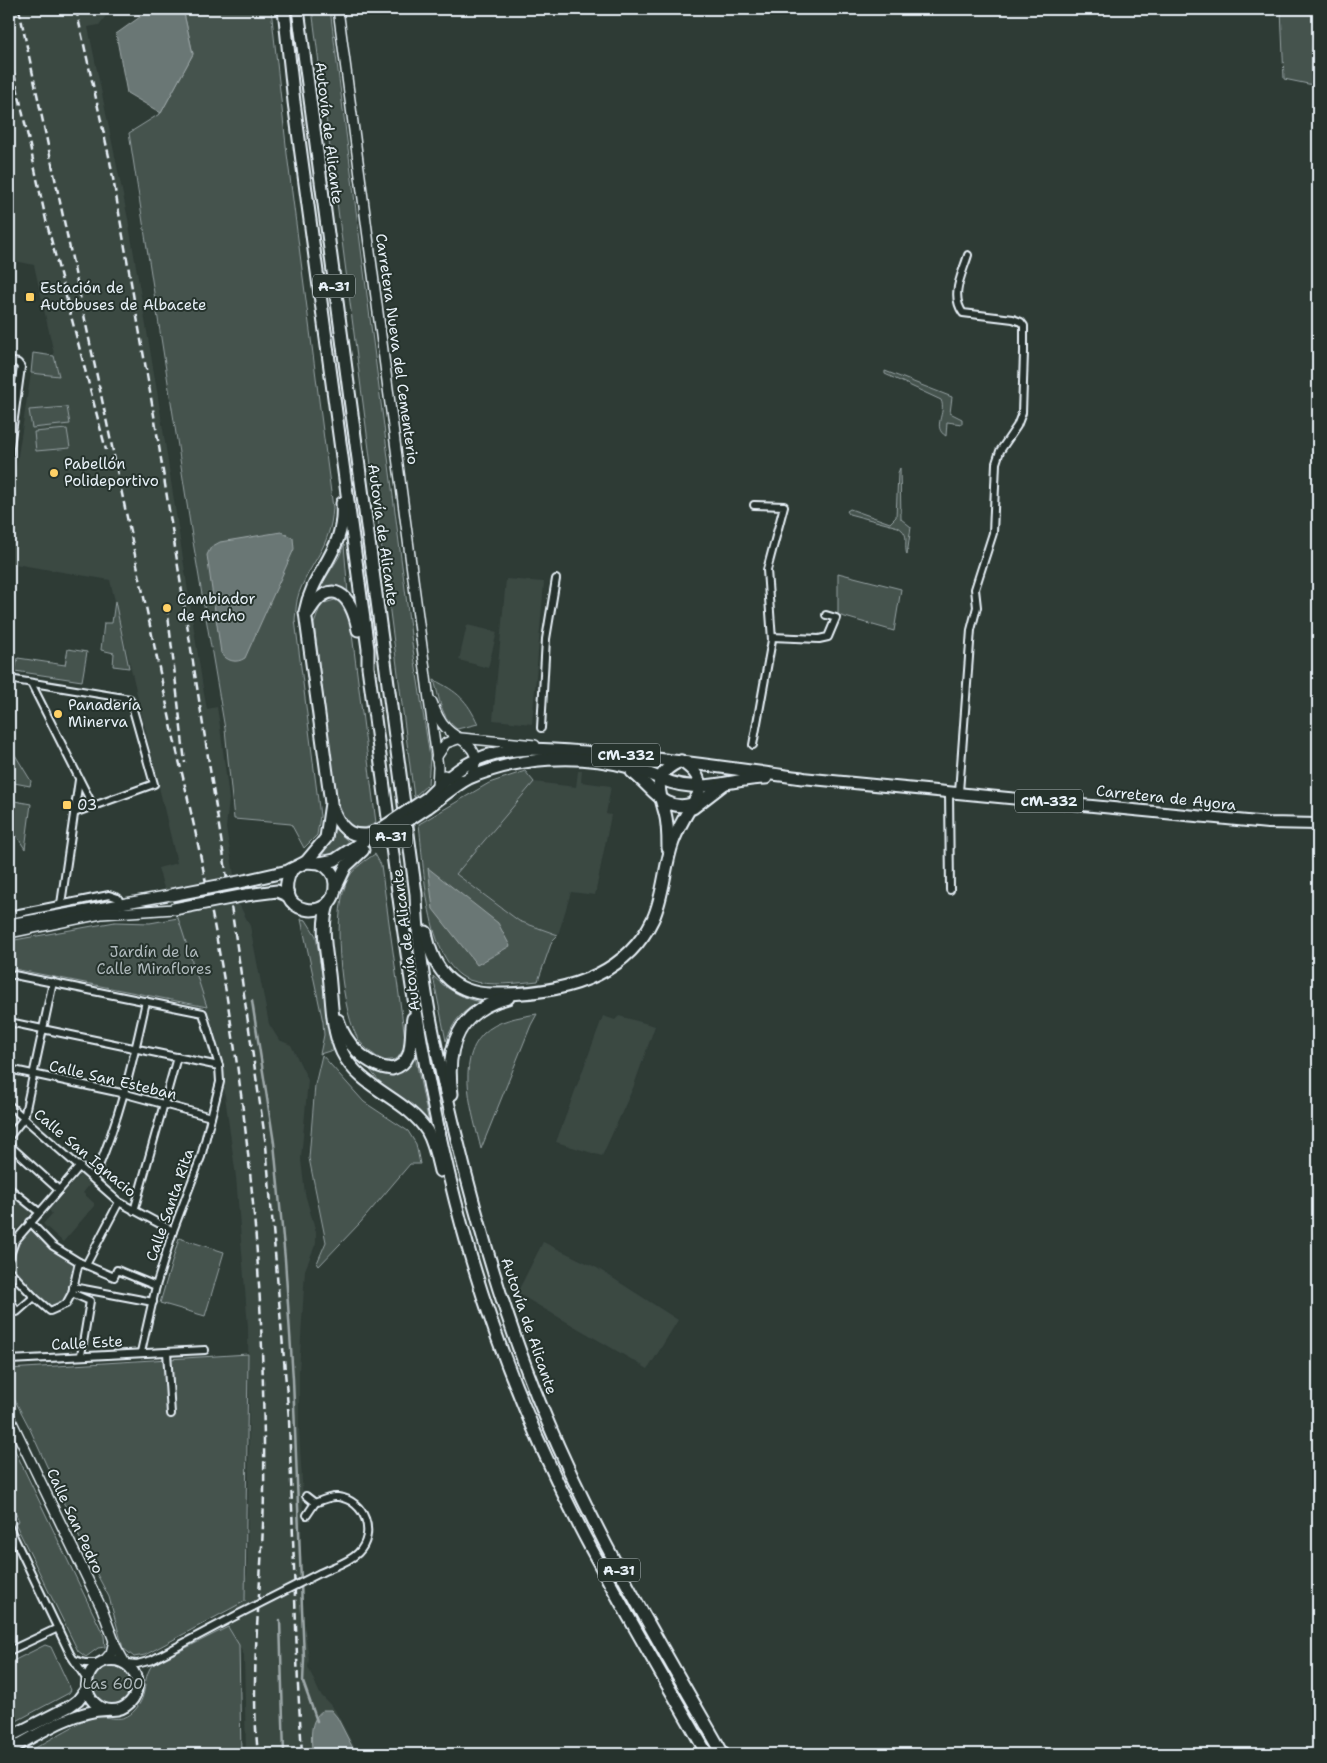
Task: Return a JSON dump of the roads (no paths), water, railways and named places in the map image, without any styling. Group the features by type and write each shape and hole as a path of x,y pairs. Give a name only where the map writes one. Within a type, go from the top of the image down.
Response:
{"highway":[{"name":"Autovía de Alicante","path":"284,9 343,474 349,501 368,667 415,1005 436,1123 453,1191 482,1291 530,1420 585,1537 707,1754"},
{"name":"Autovía de Alicante","path":"298,9 416,894 416,917 434,1044 452,1119 482,1236 529,1378 546,1419 598,1532 723,1754"},
{"path":"343,474 342,527 336,547 309,593 306,617 331,803 336,820 343,829 352,834 376,837"},
{"path":"306,617 315,602 325,594 333,593 346,598 352,604 361,650 368,667"},
{"name":"CM-332","path":"476,759 509,750 570,751 681,761"},
{"name":"A-31","path":"306,862 320,863 344,855 376,837 428,802 438,787 448,778 476,759"},
{"path":"428,802 468,779 504,766 554,759 582,759 619,764 679,785 700,786 760,778 802,778"},
{"path":"668,860 667,824 659,797 660,779 668,768 681,761 802,778"},
{"path":"452,1119 450,1057 455,1037 464,1024 482,1008 497,1000 581,982 603,973 628,955 653,919 675,836 700,786 696,774 681,761"},
{"path":"619,764 641,778 665,803 676,807 692,804"},
{"path":"685,816 728,782"},
{"path":"170,895 244,881 292,869 306,862 326,838 331,803"},
{"path":"376,837 346,866 329,902 325,919 324,939 334,1023 342,1053 357,1072 402,1104 422,1124 428,1133 442,1177 453,1191"},
{"path":"320,863 328,868 334,877 335,888"},
{"path":"288,896 287,883 292,869"},
{"path":"174,909 246,894 277,891 288,896 293,903 303,908 317,922 324,939"},
{"path":"416,894 434,960 447,979 457,986 479,994 532,992"},
{"path":"303,908 317,909 329,902"},
{"path":"333,1002 340,1024 352,1045 374,1064 392,1069 405,1062 411,1050 415,1005"}],"main road":[{"name":"Carretera de Ayora","path":"802,778 954,791 1268,823 1317,824"},
{"path":"9,1737 78,1700 87,1684 90,1672 102,1662 112,1659 126,1663 135,1674 137,1680 136,1694 121,1709 90,1710 9,1750"},
{"path":"87,1684 95,1704 107,1710"}],"street":[{"name":"Carretera Nueva del Cementerio","path":"338,9 437,762 438,787"},
{"path":"950,890 954,791 971,630 977,607 975,589 993,533 996,463 1000,451 1017,426 1022,413 1024,352 1024,326 1021,322 1013,318 963,313 958,306 955,297 968,255"},
{"path":"9,361 20,364 9,454"},
{"path":"753,745 772,637 767,570 784,506 754,505"},
{"path":"541,728 546,639 556,579"},
{"path":"772,637 819,639 828,637 836,618 826,615"},
{"path":"9,679 130,699 154,784 74,812"},
{"path":"31,683 93,806"},
{"name":"Carretera Nueva del Cementerio","path":"428,692 441,722 472,748 476,759"},
{"path":"476,759 474,770 468,779 456,780 448,778 437,762 446,743 461,738 570,751"},
{"path":"61,904 80,779"},
{"path":"9,915 109,895 118,898 120,902"},
{"path":"9,924 120,902 170,895"},
{"path":"9,933 101,914 174,909"},
{"path":"9,974 146,1001 126,1094 112,1138 94,1178"},
{"path":"9,1138 24,1118 53,982"},
{"name":"Calle Santa Rita","path":"141,1352 156,1286 173,1231 201,1157 220,1082 219,1066 203,1013 146,1001"},
{"path":"9,1022 219,1066"},
{"path":"134,1211 177,1057"},
{"name":"Calle San Esteban","path":"9,1069 126,1094 211,1117"},
{"name":"Calle San Ignacio","path":"9,1105 119,1202 173,1231"},
{"path":"9,1145 59,1190"},
{"path":"9,1258 11,1248 30,1222 80,1166"},
{"path":"9,1188 38,1212"},
{"path":"86,1265 119,1202"},
{"path":"30,1222 53,1246 79,1262 114,1277 117,1270 156,1286"},
{"path":"9,1270 50,1311 66,1304 72,1290 79,1262"},
{"path":"72,1290 152,1302"},
{"path":"72,1290 90,1302 82,1356"},
{"path":"9,1298 17,1312 34,1296"},
{"name":"Calle Este","path":"9,1360 205,1350"},
{"path":"167,1352 171,1414"},
{"name":"Calle San Pedro","path":"9,1416 102,1609 117,1649 126,1663"},
{"path":"306,1496 315,1503"},
{"path":"126,1663 137,1664 152,1660 237,1615 351,1559 363,1546 368,1528 361,1510 348,1500 330,1498 315,1503 306,1515"},
{"path":"9,1527 12,1542 87,1684"},
{"path":"9,1651 58,1628"},
{"path":"74,1659 85,1664 102,1662 111,1653 114,1638"}],"waterway":[{"path":"252,1001 274,1143 285,1259 293,1379 304,1659 303,1682 317,1721"},
{"path":"280,1620 284,1754"}],"railway":[{"path":"19,9 211,906 237,1065 255,1226 263,1388 264,1508 255,1668 258,1754"},
{"path":"76,9 110,161 155,421 224,858 266,1145 289,1419 302,1754"},
{"path":"9,50 46,220 106,450"},
{"path":"167,606 185,763"}],"place":[{"name":"Estación de Autobuses de Albacete","path":"30,297"},
{"name":"Pabellón Polideportivo","path":"54,473"},
{"name":"Cambiador de Ancho","path":"167,608"},
{"name":"Panadería Minerva","path":"58,714"},
{"name":"03","path":"67,805"}],"park label":[{"name":"Jardín de la Calle Miraflores","path":"154,960"},
{"name":"Las 600","path":"113,1684"}]}
